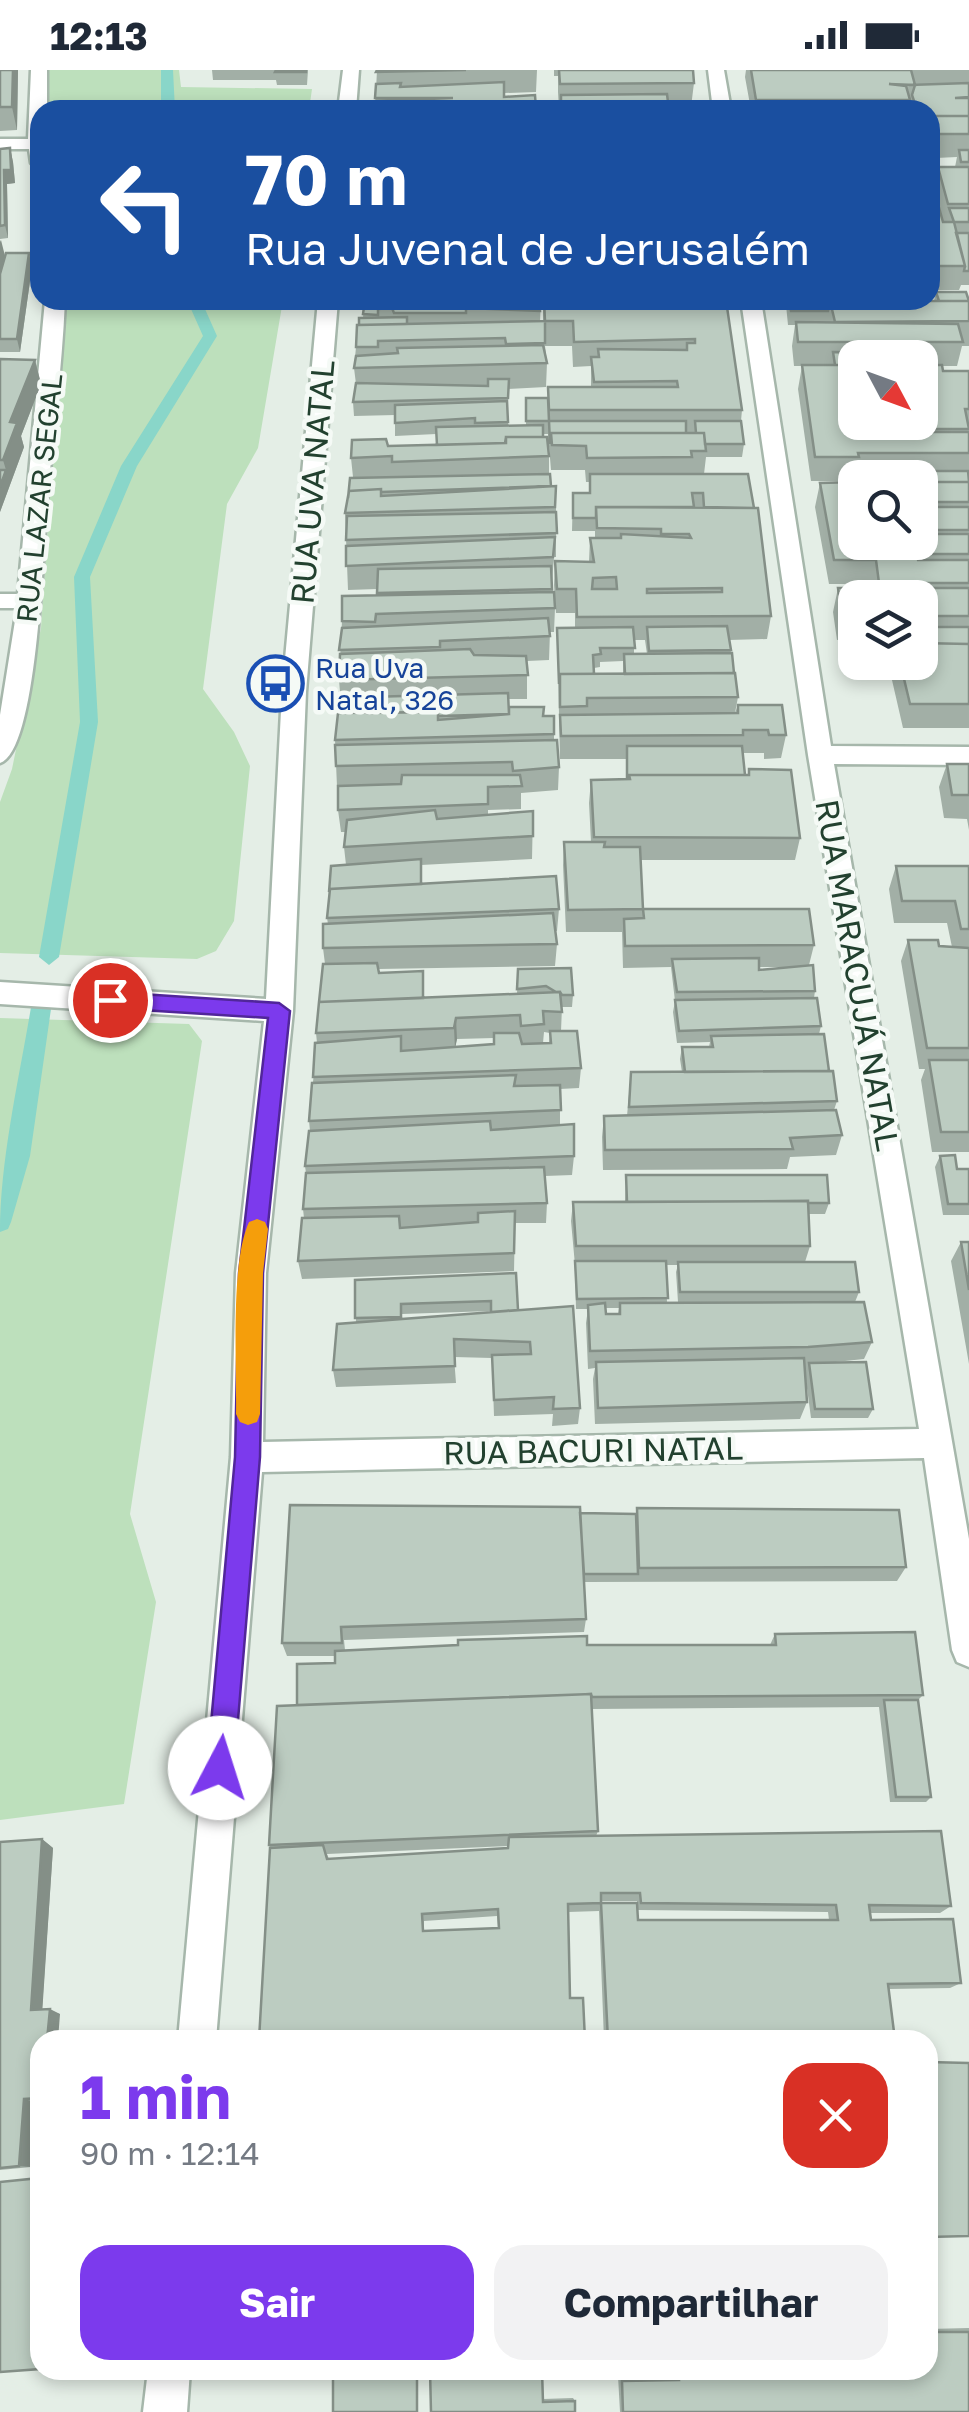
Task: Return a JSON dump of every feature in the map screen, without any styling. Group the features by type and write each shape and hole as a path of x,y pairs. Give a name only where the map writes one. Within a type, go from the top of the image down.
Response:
{"street":[{"path":"38,100 39,70"},
{"path":"348,100 352,70"},
{"path":"716,70 720,100"},
{"path":"0,144 30,144"},
{"name":"RUA LAZAR SEGAL","path":"0,754 12,723 30,602 44,367 53,310"},
{"name":"RUA UVA NATAL","path":"198,2030 247,1457 251,1273 268,1010 327,310"},
{"name":"RUA MARACUJÁ NATAL","path":"753,310 820,755 938,1443 969,1650"},
{"path":"0,601 30,602"},
{"path":"820,755 969,756"},
{"path":"0,993 268,1010"},
{"name":"RUA BACURI NATAL","path":"247,1457 938,1443"},
{"path":"165,2412 168,2380"}],"green space":[{"path":"45,70 179,70 181,87 312,89 310,100 45,100"},
{"path":"62,310 281,310 258,448 227,504 203,689 234,732 250,766 234,921 216,951 197,959 0,953 0,802 12,769 41,628"},
{"path":"0,1018 189,1024 202,1041 130,1514 156,1602 124,1804 0,1820"}],"building":[{"path":"0,70 13,70 12,107 0,107"},
{"path":"377,70 466,70 376,72"},
{"path":"559,70 693,70 694,83 560,84"},
{"path":"751,70 911,70 915,85 889,84 906,86 910,100 756,100"},
{"path":"504,82 504,97 535,95 535,100 375,98 376,84 401,83 400,87"},
{"path":"969,83 969,97 955,98 969,98 969,116 940,116 940,100 914,100 915,85 909,85"},
{"path":"667,94 668,100 561,100 561,95"},
{"path":"940,116 969,116 969,134 940,134"},
{"path":"10,148 11,170 4,170 5,225 0,226 0,149"},
{"path":"959,150 969,150 969,162 961,162"},
{"path":"940,167 969,167 969,204 948,204"},
{"path":"949,208 969,208 969,222 954,222"},
{"path":"940,211 943,222 954,222 965,266 940,266"},
{"path":"956,233 969,233 969,271 964,271"},
{"path":"6,253 29,253 17,339 0,339 0,274"},
{"path":"940,292 966,292 969,301 940,301"},
{"path":"940,301 969,301 969,321 835,322 832,310 940,310"},
{"path":"364,310 378,310 378,315 363,314"},
{"path":"393,310 466,310 466,313"},
{"path":"544,310 727,310 742,410 549,410 548,387 678,387 677,381 594,382 591,357 599,357 598,349 687,350 687,343 695,343 695,339 574,342 573,321 545,321"},
{"path":"407,317 407,324 359,325 359,318"},
{"path":"545,321 545,343 506,344 505,338 378,341 378,347 356,347 357,325"},
{"path":"796,322 958,324 963,342 838,340 798,342"},
{"path":"543,345 547,363 354,368 356,356 398,353 397,348"},
{"path":"0,359 35,360 10,422 17,423 3,460 0,460"},
{"path":"802,365 838,365 838,440 938,440 938,432 969,432 969,453 815,457"},
{"path":"938,365 942,365 943,371 969,371 969,409 965,409 969,429 938,429"},
{"path":"488,379 509,379 508,398 353,402 356,383 488,386"},
{"path":"526,398 548,398 549,421 526,421"},
{"path":"507,401 508,422 475,423 475,418 395,423 395,405"},
{"path":"549,421 686,421 686,433 551,433 550,444"},
{"path":"695,421 741,421 744,444 705,444 704,433 696,433"},
{"path":"543,425 543,437 506,437 505,443 437,445 436,427"},
{"path":"551,433 704,433 706,451 691,451 692,457 587,458 586,446 552,445"},
{"path":"506,437 547,437 549,456 392,462 392,456 351,458 352,440 386,439 388,446 506,443"},
{"path":"938,471 968,471 969,482 938,482"},
{"path":"550,474 551,486 381,489 349,491 348,498 350,478"},
{"path":"590,474 748,474 754,508 704,507 703,493 692,493 694,507 596,507 596,518 573,518 573,493 590,493"},
{"path":"838,482 838,560 834,560 820,483"},
{"path":"938,482 969,482 969,502 938,502"},
{"path":"556,486 555,507 345,513 349,491 381,489 381,496"},
{"path":"596,507 758,508 771,616 577,617 576,589 557,589 555,561 594,562 590,538 621,538 621,534 691,538 689,534 661,534 661,529 597,528","holes":["616,577 617,589 592,589 593,578","722,588 722,592 647,593 647,589"]},
{"path":"938,507 969,507 969,530 938,530"},
{"path":"556,512 557,533 346,540 347,516"},
{"path":"938,534 969,534 969,554 938,554"},
{"path":"555,537 553,557 346,566 346,546"},
{"path":"876,560 969,560 969,583 879,580"},
{"path":"551,566 552,589 377,593 378,569"},
{"path":"938,588 969,588 969,616 938,616"},
{"path":"554,592 555,608 376,614 375,622 342,621 342,596"},
{"path":"548,618 550,636 440,641 440,647 339,650 342,628"},
{"path":"727,626 731,650 649,651 647,627"},
{"path":"633,627 635,648 600,648 601,654 593,655 594,674 560,674 559,684 557,628"},
{"path":"938,627 969,627 969,644 938,643"},
{"path":"938,643 969,644 969,704 910,704 904,680 938,680"},
{"path":"470,649 474,655 526,656 528,675 339,680 340,654"},
{"path":"732,653 734,673 625,674 624,654"},
{"path":"735,673 738,697 587,698 587,706 560,707 560,674"},
{"path":"508,693 509,714 368,713 369,697"},
{"path":"738,705 782,705 786,735 743,730 743,735 561,736 560,715 738,713"},
{"path":"509,707 544,707 543,716 554,716 554,734 335,740 338,713 438,712 438,720 509,714"},
{"path":"557,740 559,767 513,771 512,762 336,766 335,745"},
{"path":"627,746 742,746 745,775 629,775 627,779"},
{"path":"947,764 969,764 969,795 952,795"},
{"path":"749,769 791,770 800,838 594,837 591,780 630,779 629,775 749,775"},
{"path":"402,775 520,775 522,786 488,787 488,804 338,810 338,786 401,784"},
{"path":"435,810 437,819 533,811 533,836 344,847 347,820"},
{"path":"564,842 640,847 643,909 568,910"},
{"path":"421,859 421,884 329,892 331,866"},
{"path":"896,866 969,866 969,929 961,929 955,901 902,901"},
{"path":"556,876 559,909 327,918 330,889"},
{"path":"643,909 809,909 814,945 625,946 624,919 644,918"},
{"path":"553,913 557,944 323,948 323,924"},
{"path":"908,940 938,940 939,946 969,948 969,1048 927,1048"},
{"path":"759,958 759,970 813,965 815,991 677,992 672,959"},
{"path":"377,963 379,973 423,971 423,998 319,1002 323,964"},
{"path":"571,968 573,995 562,995 546,986 517,989 518,969"},
{"path":"560,992 562,1012 543,1011 544,1024 521,1026 520,1015 456,1018 454,1028 316,1033 319,1002"},
{"path":"817,998 821,1026 679,1031 675,1000"},
{"path":"550,1031 577,1031 581,1068 313,1077 315,1043 401,1036 401,1051 494,1044 494,1033 519,1033 522,1044 551,1043"},
{"path":"824,1034 829,1071 685,1072 682,1047 713,1047 711,1036"},
{"path":"929,1060 969,1060 969,1132 941,1132"},
{"path":"833,1071 837,1101 629,1107 631,1072"},
{"path":"516,1075 514,1086 560,1085 561,1110 309,1121 312,1083"},
{"path":"836,1110 842,1135 790,1138 793,1149 605,1150 604,1116"},
{"path":"490,1121 491,1130 574,1124 574,1156 305,1166 309,1131"},
{"path":"955,1155 957,1169 969,1169 969,1204 948,1204 940,1156"},
{"path":"544,1167 547,1203 303,1209 306,1173"},
{"path":"626,1175 827,1175 829,1203 627,1202"},
{"path":"808,1201 810,1246 576,1246 573,1202"},
{"path":"515,1211 514,1253 298,1261 302,1218 399,1216 400,1228 478,1222 478,1213"},
{"path":"961,1242 969,1242 969,1290"},
{"path":"575,1261 666,1261 668,1298 577,1299"},
{"path":"678,1262 855,1262 859,1292 680,1292"},
{"path":"516,1273 518,1310 491,1312 491,1301 401,1304 401,1317 355,1318 355,1280"},
{"path":"864,1302 872,1342 590,1351 588,1305 605,1303 606,1314 620,1314 620,1303"},
{"path":"573,1306 580,1408 553,1409 554,1397 494,1400 492,1355 531,1354 530,1342 454,1339 455,1366 333,1370 337,1324"},
{"path":"804,1358 807,1402 598,1408 596,1362"},
{"path":"866,1362 873,1409 815,1409 809,1363"},
{"path":"290,1505 580,1507 586,1619 341,1627 342,1643 282,1643"},
{"path":"637,1508 899,1510 906,1567 639,1568"},
{"path":"580,1513 636,1514 638,1574 584,1574"},
{"path":"915,1632 923,1695 591,1694 297,1705 297,1664 335,1663 335,1651 458,1645 458,1640 587,1636 587,1645 776,1645 775,1634"},
{"path":"591,1694 598,1831 269,1845 277,1706"},
{"path":"884,1700 918,1700 931,1797 896,1797"},
{"path":"941,1831 951,1906 869,1905 871,1920 953,1919 961,1983 888,1984 894,2030 607,2030 601,1903 568,1904 570,1998 583,1998 585,2030 260,2030 270,1848 323,1845 327,1859 508,1848 509,1837","holes":["601,1893 640,1893 641,1903 836,1905 838,1920 638,1920 637,1903 601,1903","498,1909 499,1928 423,1931 422,1914"]},
{"path":"42,1839 31,2010 50,2009 48,2030 30,2030 30,2099 24,2099 19,2166 0,2168 0,1842"},
{"path":"938,2062 969,2063 969,2236 938,2237"},
{"path":"30,2179 30,2370 0,2372 0,2182"},
{"path":"938,2332 969,2332 969,2412 623,2412 622,2381 938,2380"},
{"path":"333,2380 417,2380 417,2412 333,2412"},
{"path":"430,2380 542,2380 543,2402 575,2401 575,2412 431,2412"}],"waterway":[{"path":"167,70 168,100"},
{"path":"49,957 89,722 82,577 129,466 210,336 198,310"},
{"path":"0,1222 19,1156 43,995"}],"slow traffic":[{"path":"248,1414 251,1273 257,1229"}],"place":[{"name":"Rua Uva Natal, 326","path":"276,683"}],"route":[{"path":"110,1000 279,1011 251,1273 247,1457 220,1768"}]}
